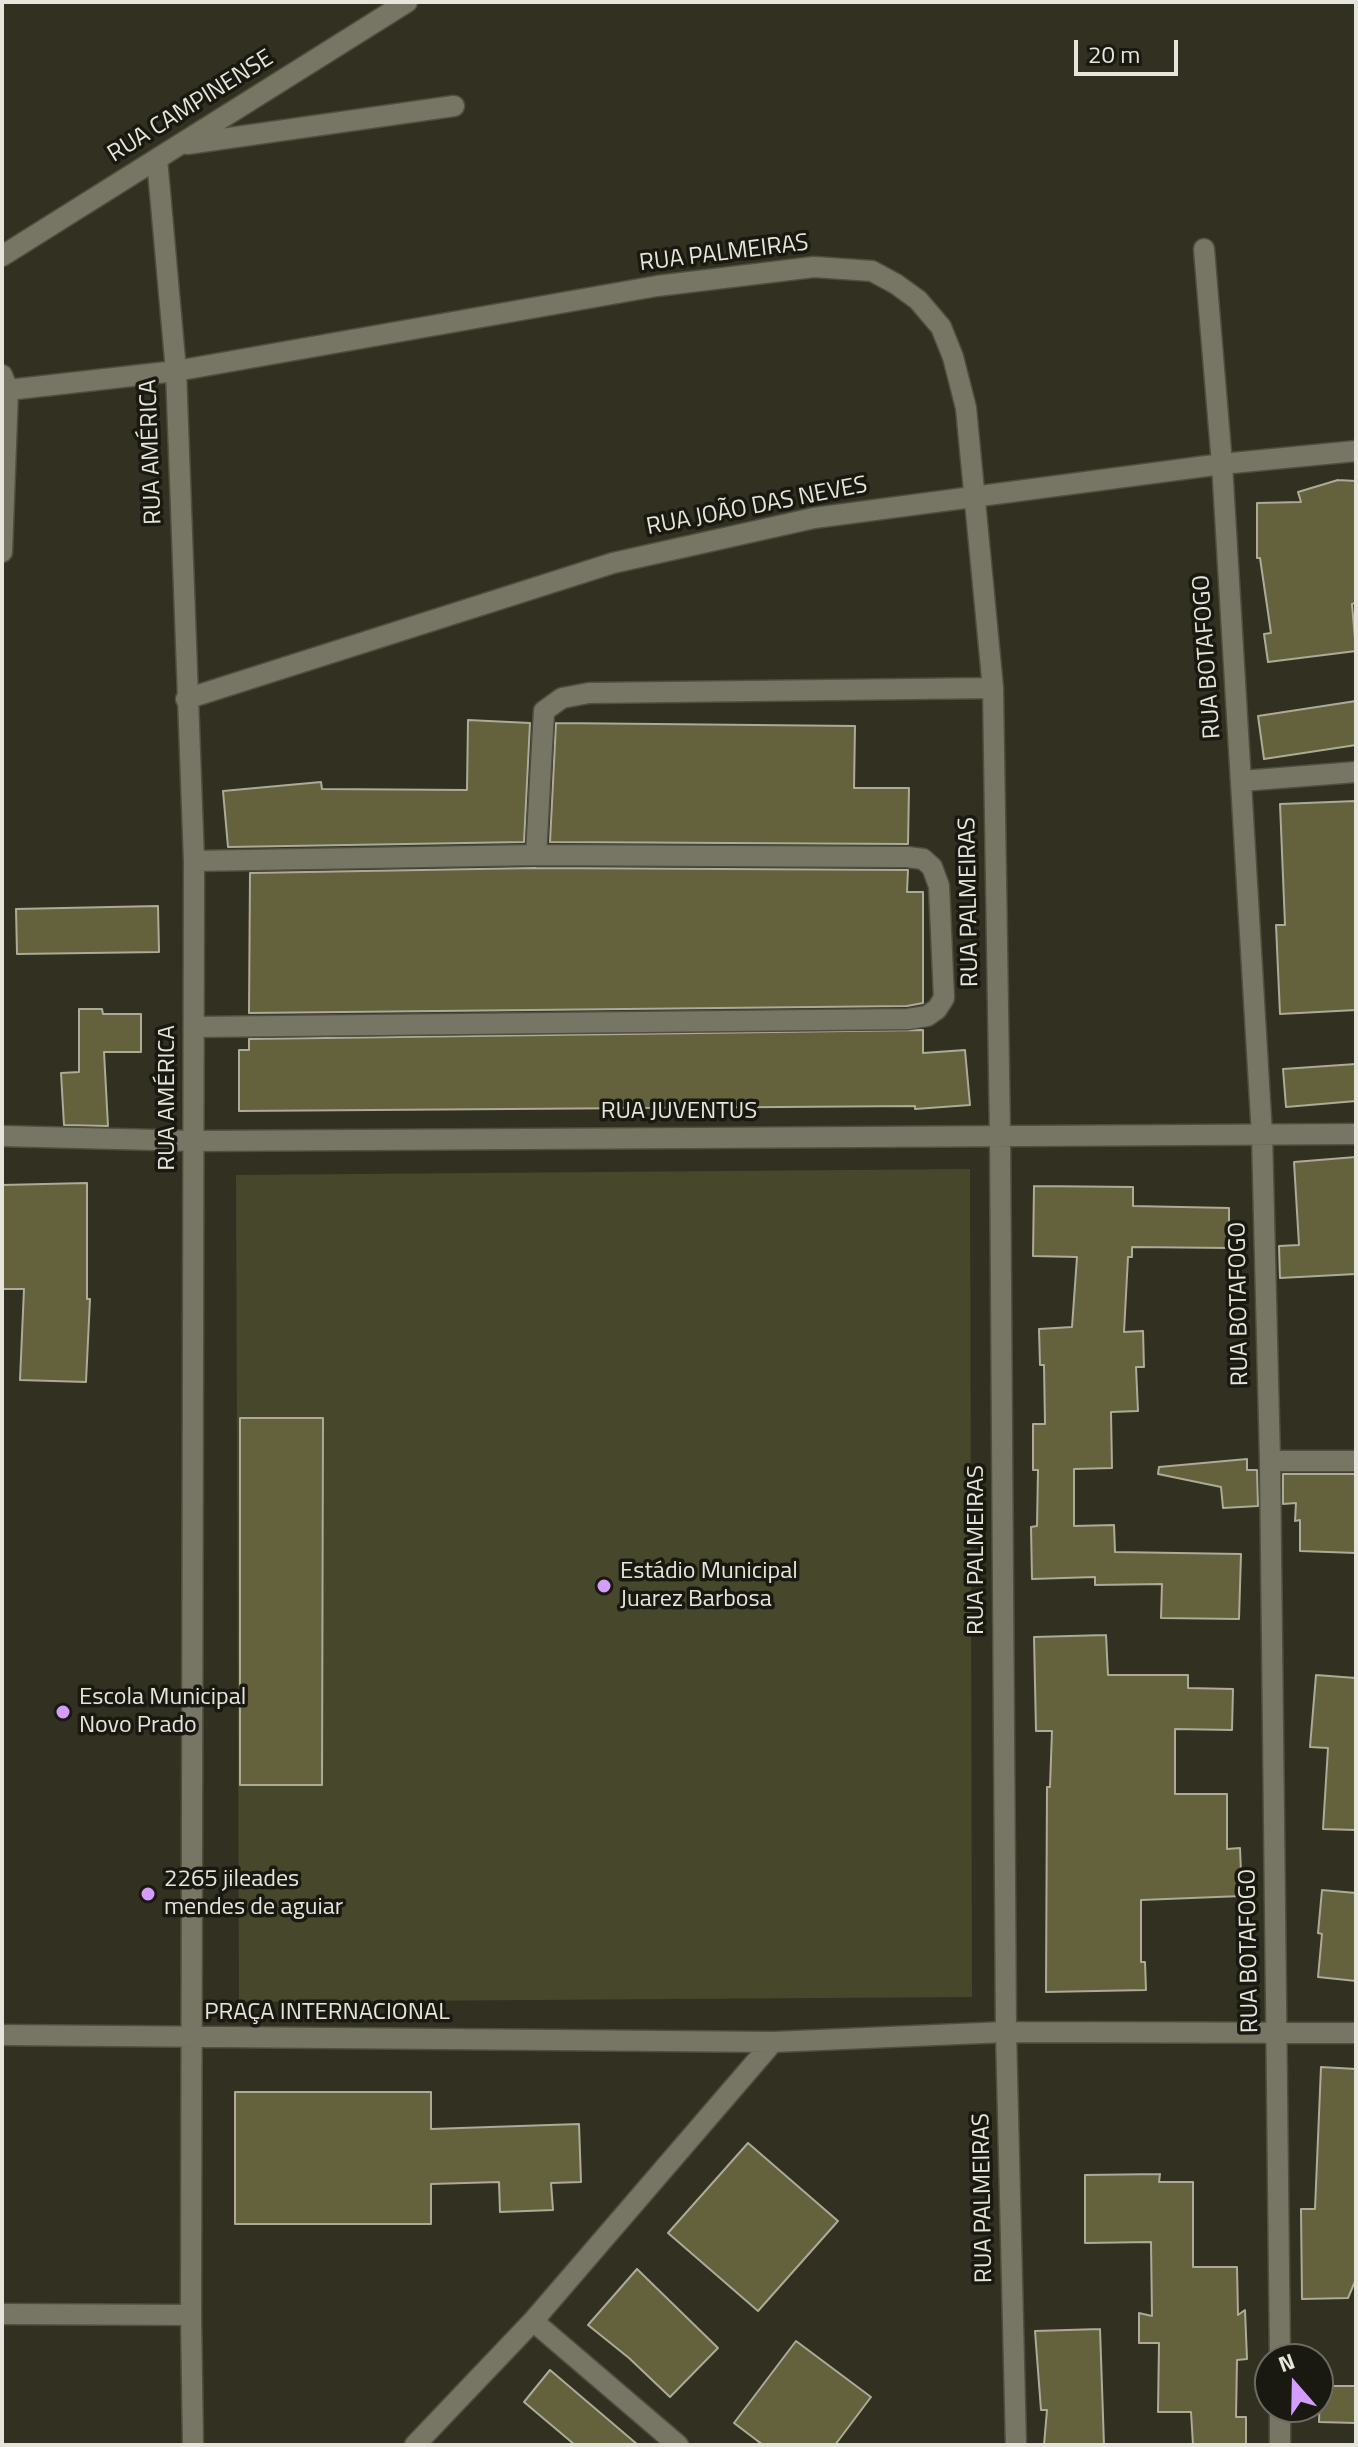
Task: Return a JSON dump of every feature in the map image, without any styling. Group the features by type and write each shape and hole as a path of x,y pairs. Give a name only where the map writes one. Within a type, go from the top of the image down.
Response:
{"street":[{"name":"RUA CAMPINENSE","path":"2,256 407,2"},
{"path":"179,145 454,106"},
{"name":"RUA AMÉRICA","path":"157,159 176,371 194,861 191,2039"},
{"name":"RUA BOTAFOGO","path":"1204,249 1222,464 1262,1135 1270,1461 1280,2343"},
{"name":"RUA PALMEIRAS","path":"5,382 176,371 657,286 814,267 872,271 918,300 941,327 953,357 966,408 993,688 1000,1135 1006,2032 1016,2445"},
{"path":"2,552 5,382"},
{"name":"RUA JOÃO DAS NEVES","path":"186,699 613,563 814,518 1222,464 1356,451"},
{"path":"536,855 544,711 562,698 589,693 993,688"},
{"path":"1242,781 1356,772"},
{"path":"194,861 536,855 923,859 932,867 939,886 944,998 937,1009 927,1016 908,1019 195,1027"},
{"name":"RUA JUVENTUS","path":"2,1136 194,1141 1356,1134"},
{"path":"1270,1461 1356,1461"},
{"name":"PRAÇA INTERNACIONAL","path":"193,2445 191,2039 773,2042 1006,2032 1356,2033"},
{"path":"2,2035 191,2039"},
{"path":"415,2445 533,2321 773,2042"},
{"path":"2,2314 191,2315"},
{"path":"533,2321 678,2445"},
{"path":"1280,2423 1280,2445"}],"shaded area":[{"name":"Estádio Municipal Juarez Barbosa","path":"970,1169 972,1997 239,2002 236,1175"}],"building":[{"path":"1338,480 1356,481 1356,603 1352,604 1356,651 1268,662 1264,634 1271,633 1260,558 1257,558 1257,503 1301,502 1298,492"},
{"path":"1356,701 1356,745 1264,759 1258,716"},
{"path":"468,720 530,723 524,842 228,847 223,791 321,782 322,789 467,790"},
{"path":"556,723 855,726 854,788 909,788 908,844 550,842"},
{"path":"1356,801 1356,1010 1280,1014 1276,925 1285,925 1280,804"},
{"path":"536,868 908,870 907,892 923,892 923,1003 907,1006 249,1013 250,873"},
{"path":"158,906 159,952 17,954 16,909"},
{"path":"79,1009 102,1009 103,1014 141,1014 141,1052 104,1052 108,1126 64,1125 61,1073 79,1072"},
{"path":"923,1030 923,1053 965,1050 970,1105 915,1109 915,1106 239,1111 239,1050 249,1050 249,1039"},
{"path":"1356,1064 1356,1101 1286,1107 1283,1069"},
{"path":"1356,1157 1356,1274 1280,1278 1279,1246 1299,1245 1294,1162"},
{"path":"87,1183 87,1299 90,1299 86,1382 20,1380 24,1289 2,1289 2,1185"},
{"path":"1034,1186 1133,1187 1133,1206 1229,1208 1229,1248 1132,1247 1132,1257 1128,1257 1124,1332 1143,1331 1144,1367 1136,1367 1138,1411 1111,1412 1112,1468 1074,1469 1074,1526 1114,1525 1115,1552 1241,1554 1239,1619 1161,1618 1162,1584 1095,1585 1095,1577 1032,1579 1031,1527 1037,1526 1038,1470 1033,1470 1033,1424 1045,1424 1044,1365 1040,1365 1039,1329 1072,1327 1077,1257 1033,1256"},
{"path":"240,1418 323,1418 322,1785 240,1785"},
{"path":"1247,1459 1247,1470 1257,1470 1258,1506 1223,1508 1221,1487 1158,1474 1159,1467"},
{"path":"1283,1474 1356,1474 1356,1553 1300,1551 1300,1520 1295,1521 1296,1503 1283,1504"},
{"path":"1106,1635 1108,1675 1188,1675 1188,1688 1233,1689 1232,1730 1175,1729 1175,1794 1227,1794 1227,1849 1240,1848 1242,1896 1141,1900 1141,1962 1145,1962 1146,1990 1046,1992 1047,1787 1050,1787 1052,1731 1036,1731 1034,1637"},
{"path":"1316,1675 1356,1678 1356,1830 1323,1829 1328,1748 1310,1747"},
{"path":"1322,1890 1356,1893 1356,1981 1318,1977"},
{"path":"1321,2067 1356,2069 1356,2279 1348,2298 1302,2299 1301,2209 1315,2209"},
{"path":"235,2092 431,2092 431,2129 579,2124 581,2182 551,2183 553,2210 500,2212 499,2182 431,2184 431,2224 235,2224"},
{"path":"748,2143 838,2221 758,2311 668,2233"},
{"path":"1160,2174 1159,2182 1193,2182 1193,2267 1237,2267 1238,2315 1245,2310 1247,2359 1237,2360 1236,2417 1246,2417 1246,2445 1193,2445 1191,2412 1158,2412 1159,2343 1139,2343 1139,2313 1152,2316 1151,2242 1085,2243 1085,2175"},
{"path":"637,2269 718,2348 670,2397 588,2325"},
{"path":"1100,2329 1104,2445 1044,2445 1047,2410 1041,2410 1035,2331"},
{"path":"796,2341 871,2397 835,2445 763,2445 734,2423"},
{"path":"550,2370 638,2445 575,2445 524,2402"},
{"path":"1334,2386 1356,2386 1356,2423 1334,2422"}],"place":[{"name":"Estádio Municipal Juarez Barbosa","path":"604,1586"},
{"name":"Escola Municipal Novo Prado","path":"63,1712"},
{"name":"2265 jileades mendes de aguiar","path":"148,1894"}]}
